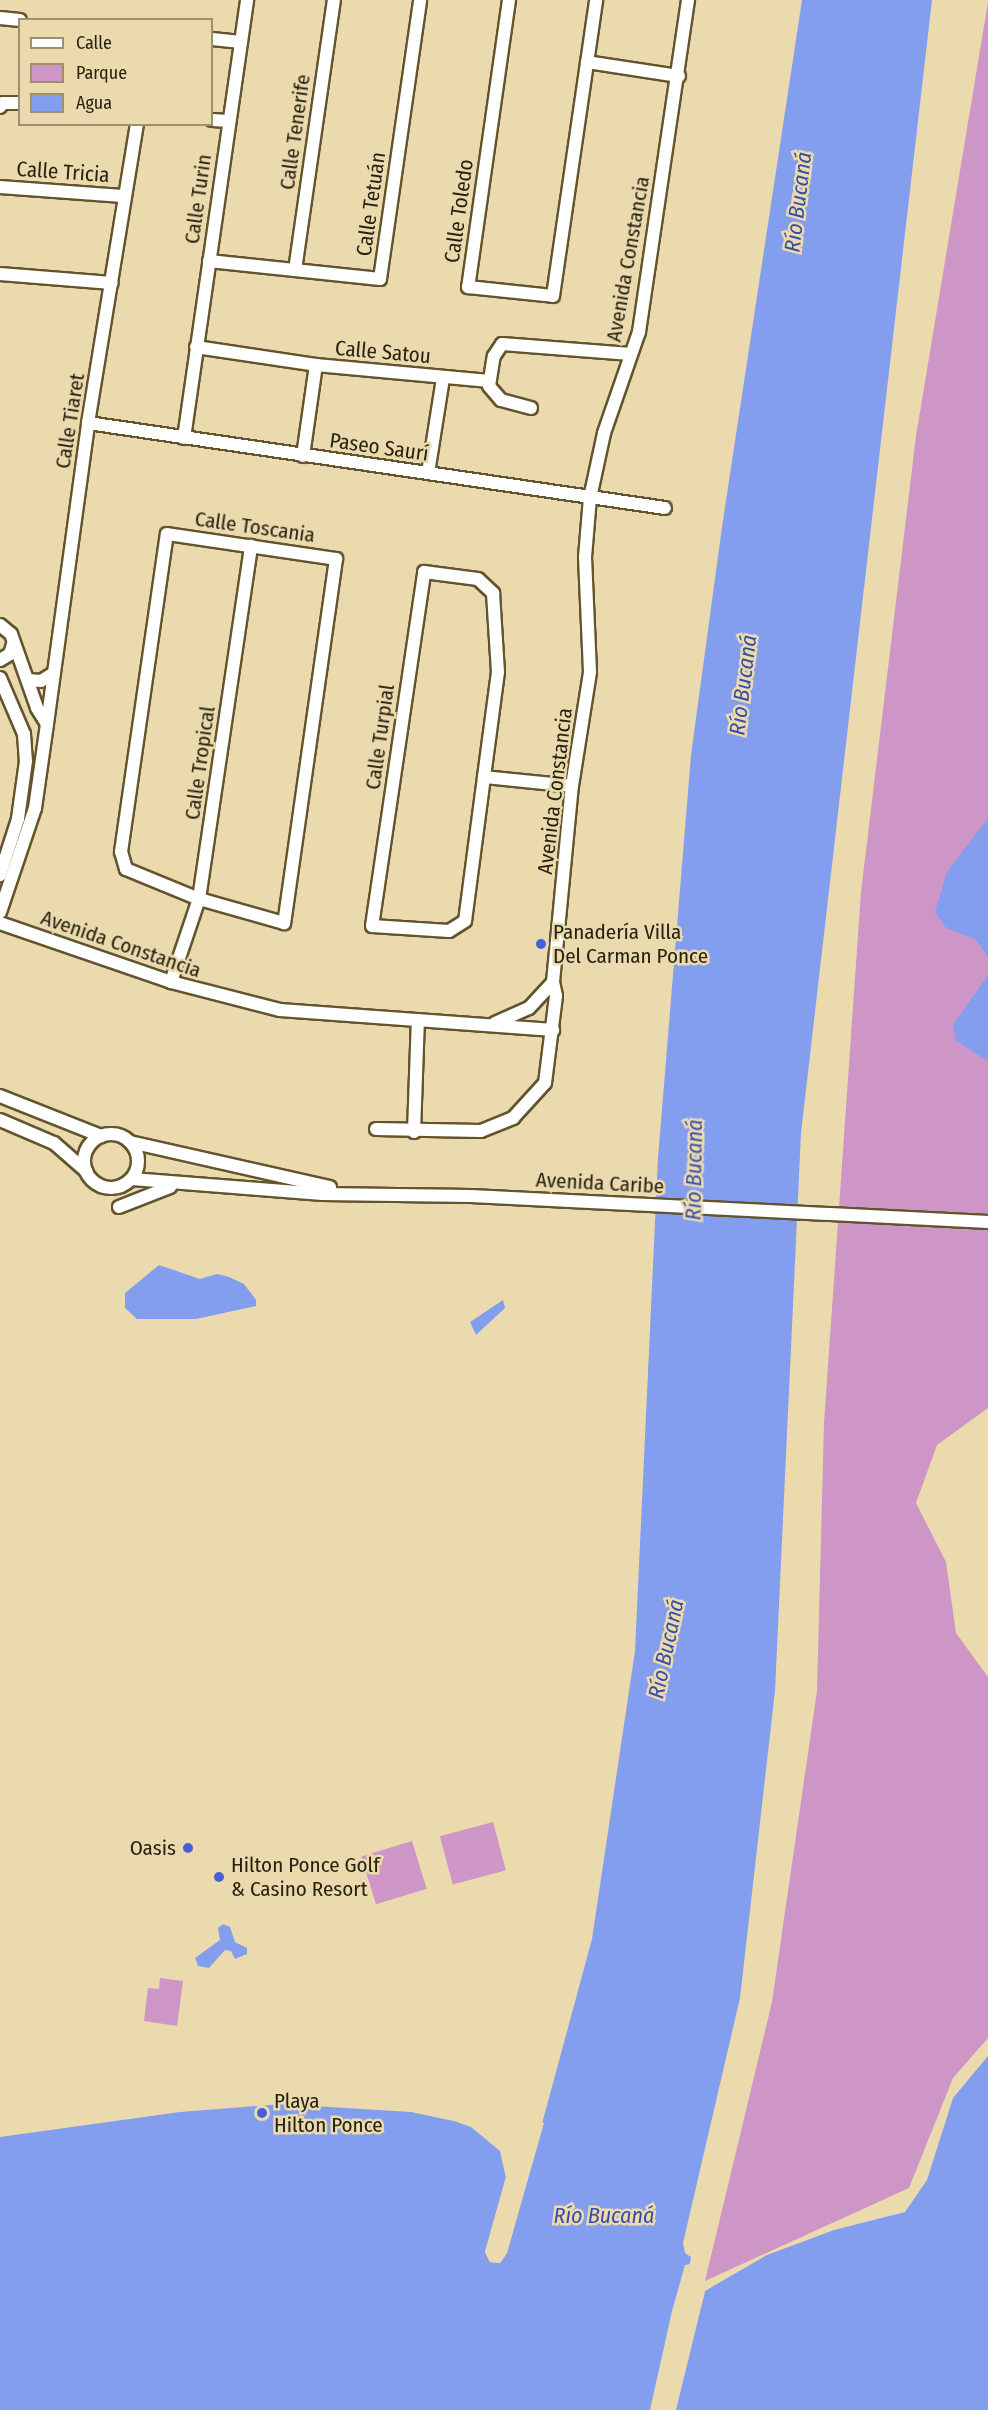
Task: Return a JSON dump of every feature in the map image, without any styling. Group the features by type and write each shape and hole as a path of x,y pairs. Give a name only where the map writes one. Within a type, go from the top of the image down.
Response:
{"street":[{"name":"Calle Turin","path":"184,438 247,0"},
{"name":"Calle Tenerife","path":"295,270 334,0"},
{"name":"Calle Tetuán","path":"209,261 380,279 420,0"},
{"name":"Calle Toledo","path":"509,0 468,287 553,296 596,0"},
{"name":"Avenida Constancia","path":"0,923 171,982 280,1010 494,1023 553,1030 556,996 553,982 572,786 590,672 585,557 590,498 603,433 631,354 650,269 688,0"},
{"path":"0,18 18,20"},
{"path":"213,39 241,42"},
{"path":"587,62 678,76"},
{"path":"0,107 3,103 18,103"},
{"path":"213,120 229,121"},
{"name":"Calle Tiaret","path":"0,912 35,807 88,423 112,283 123,196 137,126"},
{"name":"Calle Tricia","path":"0,187 123,196"},
{"path":"0,274 112,283"},
{"path":"531,408 501,400 489,386 494,356 502,344 631,354"},
{"name":"Calle Satou","path":"196,347 272,360 489,381"},
{"path":"303,456 316,365"},
{"path":"428,473 443,378"},
{"name":"Paseo Saurí","path":"88,423 665,508"},
{"name":"Calle Toscania","path":"167,534 336,559 285,923 199,899 126,869 120,852 167,534"},
{"name":"Calle Tropical","path":"171,982 199,899 251,546"},
{"name":"Calle Turpial","path":"424,572 478,579 493,593 498,672 484,777 465,921 449,932 372,926 424,572"},
{"path":"0,625 11,634 13,644 47,724"},
{"path":"0,660 10,654 13,644"},
{"path":"28,680 41,681 54,673"},
{"path":"0,678 24,734 26,761 18,819 0,875"},
{"path":"484,777 572,786"},
{"path":"494,1023 529,1008 553,982"},
{"path":"414,1132 418,1020"},
{"path":"376,1129 414,1132 482,1131 513,1118 545,1083 553,1030"},
{"path":"0,1096 100,1136 116,1135 130,1142 138,1164 132,1179 109,1188 93,1181 86,1171 54,1143 0,1119"},
{"path":"86,1171 85,1154 100,1136"},
{"name":"Avenida Caribe","path":"130,1142 354,1193"},
{"name":"Avenida Caribe","path":"132,1179 182,1185 988,1222"},
{"path":"119,1207 152,1192 182,1185"}],"green space":[{"path":"988,2 988,1408 937,1445 916,1503 946,1562 956,1633 988,1677 988,2038 953,2078 909,2188 705,2281 772,2002 817,1691 824,1423 861,892 916,436"},
{"path":"493,1822 506,1870 453,1885 440,1836"},
{"path":"412,1841 427,1889 376,1904 361,1856"},
{"path":"160,1978 183,1981 177,2026 144,2021 148,1988 159,1989"}],"water":[{"name":"Río Bucaná","path":"802,0 932,0 801,1133 775,1691 740,1998 683,2243 685,2253 691,2257 654,2410 0,2410 0,2137 180,2112 281,2104 411,2112 454,2121 471,2127 500,2151 506,2177 485,2252 490,2262 500,2263 507,2253 592,1939 635,1651 658,1158 691,755 722,527"},
{"path":"988,818 988,957 975,939 946,928 935,912 947,872"},
{"path":"988,975 988,1061 956,1041 953,1025"},
{"path":"159,1265 200,1279 217,1274 229,1277 244,1284 256,1300 256,1306 196,1319 137,1319 125,1308 125,1293"},
{"path":"503,1300 505,1308 476,1335 470,1322"},
{"path":"223,1924 230,1927 235,1942 247,1948 247,1954 235,1959 231,1951 225,1950 209,1968 198,1966 195,1958 220,1940 218,1928"},
{"path":"988,2056 988,2410 676,2410 705,2291 767,2255 834,2230 905,2212 927,2180 953,2098"}],"pier":[{"path":"541,2122 544,2123 507,2253 500,2263 490,2262 485,2252 506,2177 500,2151 509,2177 488,2252 492,2259 499,2260"},
{"path":"690,2264 657,2410 650,2410 672,2311 685,2265"},
{"path":"700,2286 706,2287 675,2410 669,2409"}],"place":[{"name":"Panadería Villa Del Carman Ponce","path":"541,944"},
{"name":"Oasis","path":"188,1848"},
{"name":"Hilton Ponce Golf & Casino Resort","path":"219,1877"},
{"name":"Playa Hilton Ponce","path":"262,2113"}]}
